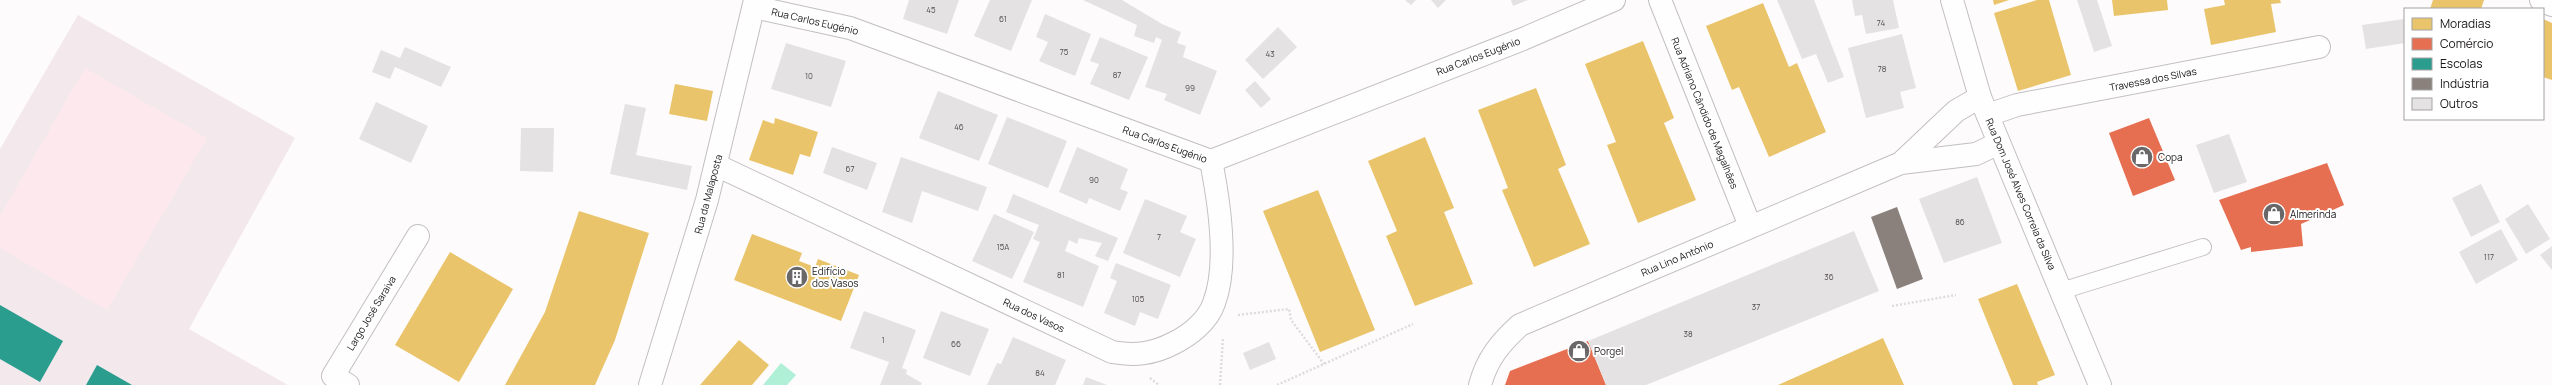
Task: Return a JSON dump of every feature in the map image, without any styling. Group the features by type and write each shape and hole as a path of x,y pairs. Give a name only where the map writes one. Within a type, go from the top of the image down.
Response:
{"street":[{"name":"Rua Carlos Eugénio","path":"755,3 850,28 1211,161 1515,42 1614,0"},
{"name":"Rua Adriano Cândido de Magalhães","path":"1660,0 1750,226"},
{"name":"Rua Dom José Alves Correia da Silva","path":"1952,0 1984,106 1998,143 2100,385"},
{"path":"2541,0 2552,5"},
{"name":"Rua da Malaposta","path":"650,385 716,165 755,3"},
{"name":"Travessa dos Silvas","path":"1984,106 2017,105 2319,47"},
{"name":"Rua Lino António","path":"1901,163 1956,111 1984,106"},
{"name":"Rua Lino António","path":"1480,385 1484,369 1494,351 1520,325 1901,163 1976,154 1998,143"},
{"name":"Rua dos Vasos","path":"716,165 1112,352 1130,355 1158,350 1185,337 1197,327 1214,304 1220,277 1221,246 1216,187 1211,161"},
{"name":"Largo José Saraiva","path":"348,385 333,376 418,236"}],"lane":[{"path":"2061,292 2203,247"}],"path":[{"path":"1892,306 1956,295"},
{"path":"1232,315 1289,309 1291,320 1324,364"},
{"path":"1277,385 1413,324"},
{"path":"1220,385 1223,331"}],"shaded area":[{"path":"78,15 295,138 189,329 288,385 0,385 0,149"},
{"path":"85,68 207,138 107,310 0,248 0,216"},
{"path":"781,363 796,375 787,385 763,385"}],"building: Moradias":[{"path":"1993,0 2009,0 1994,5"},
{"path":"2037,0 2049,0 2071,75 2018,91 1994,13"},
{"path":"2112,0 2167,0 2168,10 2114,16"},
{"path":"2224,0 2280,0 2281,3 2271,4 2276,32 2211,45 2204,9 2225,5"},
{"path":"2433,0 2484,0 2481,8 2430,8"},
{"path":"1763,3 1789,67 1797,63 1826,132 1769,157 1739,87 1732,90 1706,26"},
{"path":"2544,19 2552,23 2552,80 2544,77"},
{"path":"1643,41 1674,118 1664,123 1696,200 1638,223 1607,145 1616,142 1585,64"},
{"path":"675,84 713,91 707,121 669,114"},
{"path":"1536,88 1566,165 1558,169 1590,244 1534,267 1502,190 1508,188 1478,110"},
{"path":"775,118 818,132 810,157 800,154 793,175 749,160 763,120 774,124"},
{"path":"1425,137 1454,208 1444,212 1473,284 1415,306 1386,236 1397,231 1368,161"},
{"path":"1318,190 1375,330 1320,352 1263,211"},
{"path":"579,211 649,233 615,340 595,385 505,385 545,312"},
{"name":"Edifício dos Vasos","path":"752,234 802,253 799,261 815,267 818,259 859,275 841,321 734,280"},
{"path":"450,252 513,289 459,382 395,345"},
{"path":"2017,284 2055,375 2037,382 2038,385 2013,385 1978,299"},
{"path":"1883,338 1904,385 1778,385 1816,368"},
{"path":"739,340 769,365 752,385 700,385"}],"building: Comércio":[{"name":"Copa","path":"2149,118 2175,180 2133,196 2109,133"},
{"name":"Almerinda","path":"2327,163 2344,205 2301,224 2303,246 2251,252 2251,247 2241,250 2219,200"},
{"path":"1588,341 1606,385 1505,385 1510,371"}],"building: Escolas":[{"path":"0,305 63,341 40,382 0,359"},
{"path":"97,365 132,385 86,385"}],"building: Indústria":[{"path":"1897,207 1923,279 1897,289 1871,217"}],"building: Outros":[{"path":"909,0 959,0 947,34 903,19"},
{"path":"990,0 1032,0 1011,51 974,36"},
{"path":"1083,0 1122,0 1162,24 1181,32 1177,43 1186,46 1183,57 1217,71 1200,115 1164,100 1167,94 1145,87 1162,40 1156,37 1154,43 1134,36 1137,25"},
{"path":"1405,0 1416,0 1411,5"},
{"path":"1431,0 1446,0 1438,8"},
{"path":"1511,0 1528,0 1513,6"},
{"path":"1777,0 1814,0 1844,77 1828,83 1816,54 1802,59"},
{"path":"1852,0 1893,0 1899,28 1866,34 1862,15 1855,16"},
{"path":"2077,0 2097,0 2112,46 2094,52"},
{"path":"1045,14 1091,34 1075,76 1039,61 1048,42 1036,37"},
{"path":"2404,19 2404,43 2366,49 2362,25"},
{"path":"1278,27 1297,47 1263,79 1245,60"},
{"path":"1902,34 1916,88 1900,92 1904,108 1866,118 1848,48"},
{"path":"1100,37 1148,57 1129,100 1090,84 1099,64 1090,61"},
{"path":"786,43 846,61 831,107 771,89"},
{"path":"405,47 451,67 441,87 395,67 390,79 372,72 381,50 400,58"},
{"path":"1255,81 1271,99 1261,108 1245,90"},
{"path":"938,91 998,115 979,161 919,138"},
{"path":"376,102 428,126 411,163 359,139"},
{"path":"625,104 646,108 636,155 692,166 687,190 610,174"},
{"path":"1007,117 1067,141 1048,188 988,164"},
{"path":"521,128 554,128 553,172 520,171"},
{"path":"2229,134 2247,182 2214,193 2196,145"},
{"path":"832,147 877,163 867,190 823,173"},
{"path":"1077,147 1128,169 1120,189 1128,192 1120,211 1089,198 1087,204 1059,192"},
{"path":"901,157 987,187 978,211 922,191 912,223 882,212"},
{"path":"1977,177 2002,243 1944,263 1919,199"},
{"path":"2481,184 2500,222 2471,237 2452,198"},
{"path":"1013,194 1118,238 1108,261 1095,256 1102,243 1079,238 1077,244 1069,240 1065,251 1099,266 1083,307 1023,282 1040,242 1033,239 1039,225 1006,212"},
{"path":"1145,199 1187,216 1180,232 1196,239 1180,277 1123,253"},
{"path":"2528,204 2550,239 2526,254 2505,219"},
{"path":"994,214 1034,232 1012,279 972,261"},
{"path":"2501,229 2518,260 2476,284 2459,252"},
{"path":"1854,231 1879,291 1646,385 1606,385 1588,341"},
{"path":"2552,246 2552,270 2540,255"},
{"path":"1116,263 1171,285 1158,319 1140,312 1135,326 1104,313 1117,281 1110,278"},
{"path":"864,311 916,330 902,368 907,370 906,374 922,383 921,385 880,385 889,362 850,348"},
{"path":"941,311 989,329 970,376 923,358"},
{"path":"1013,337 1066,360 1055,385 987,385 997,363 1001,364"},
{"path":"1269,342 1276,359 1250,370 1243,353"},
{"path":"1086,377 1107,385 1083,385"}],"place":[{"name":"Copa","path":"2142,157"},
{"name":"Almerinda","path":"2274,214"},
{"name":"Edifício dos Vasos","path":"797,277"},
{"name":"Porgel","path":"1579,351"}]}
